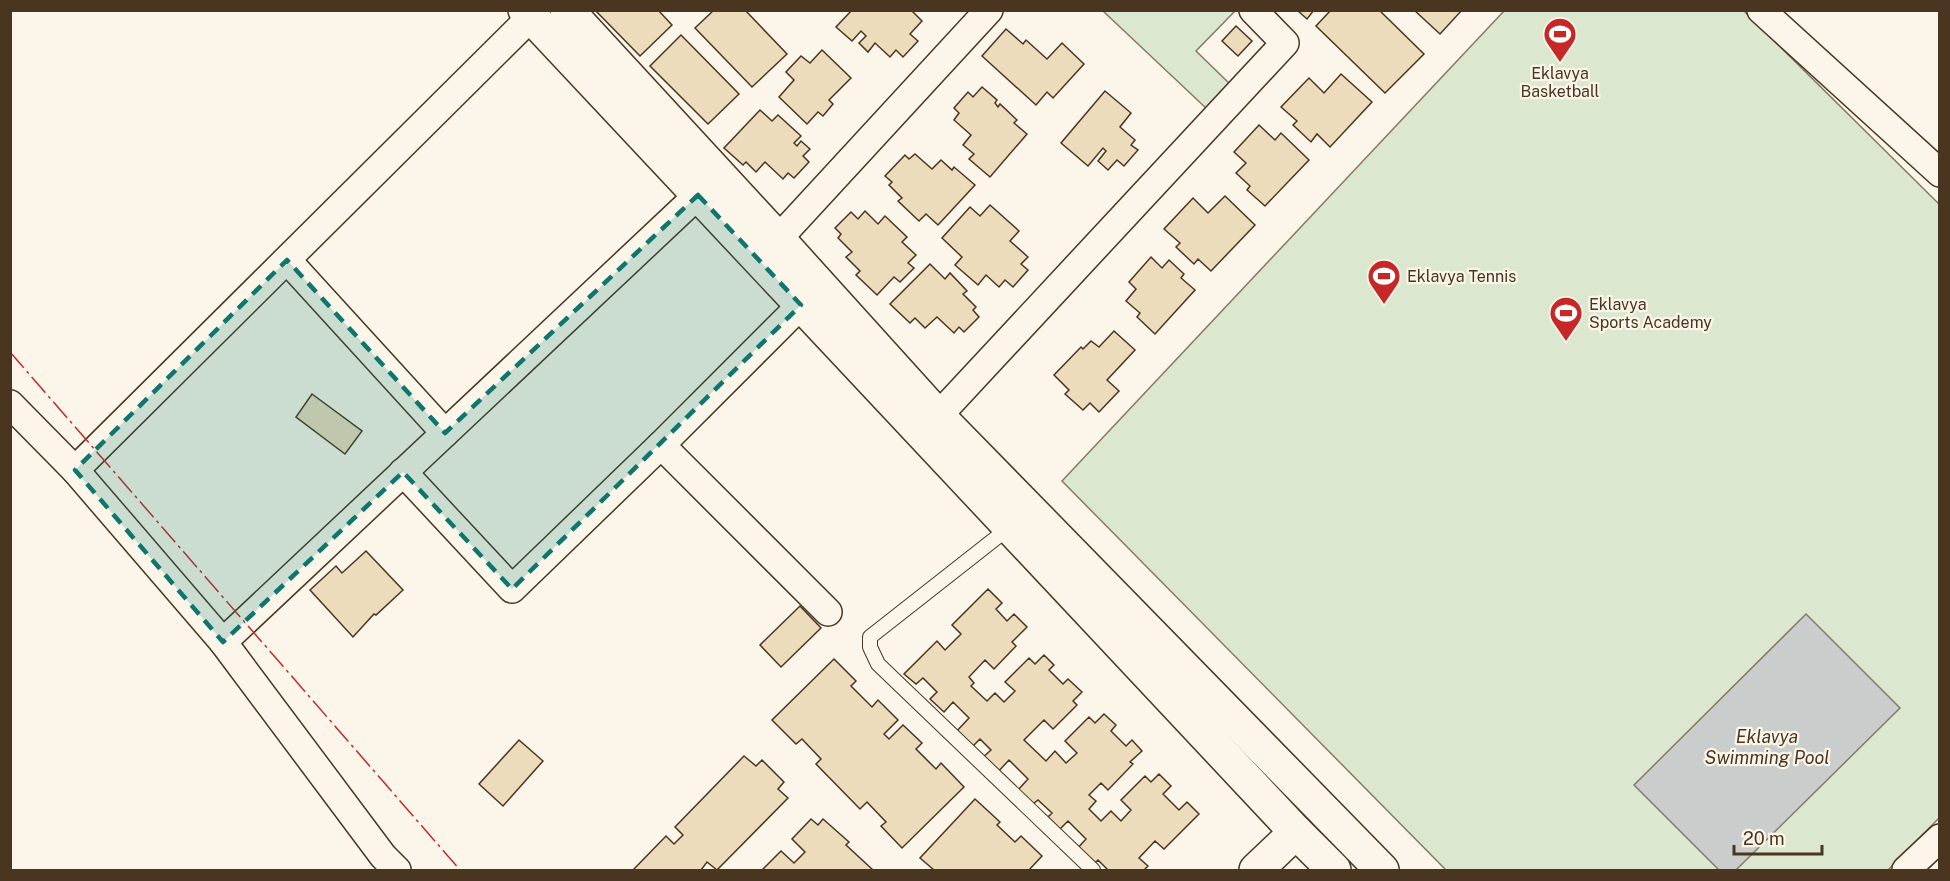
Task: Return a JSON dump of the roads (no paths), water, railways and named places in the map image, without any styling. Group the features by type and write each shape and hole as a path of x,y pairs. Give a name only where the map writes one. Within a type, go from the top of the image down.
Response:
{"street":[{"path":"567,10 938,416 1382,870"},
{"path":"778,239 988,10"},
{"path":"938,416 1285,43 1253,10"},
{"path":"1761,10 1940,173"},
{"path":"75,470 287,260 528,14 1334,870"},
{"path":"223,642 698,195"},
{"path":"287,260 445,433"},
{"path":"403,472 512,589 801,305"},
{"path":"10,404 75,470 223,642 383,856 397,870"},
{"path":"661,445 828,612"},
{"path":"1256,870 1296,832"},
{"path":"1906,870 1940,838"}],"lane":[{"path":"1010,526 870,637 870,647 878,664 1093,870"}],"water":[{"name":"Eklavya Swimming Pool","path":"1806,614 1900,708 1736,870 1719,870 1634,785"}],"place":[{"name":"Eklavya Basketball","path":"1560,63"},
{"name":"Eklavya Tennis","path":"1384,305"},
{"name":"Eklavya Sports Academy","path":"1566,342"}]}
